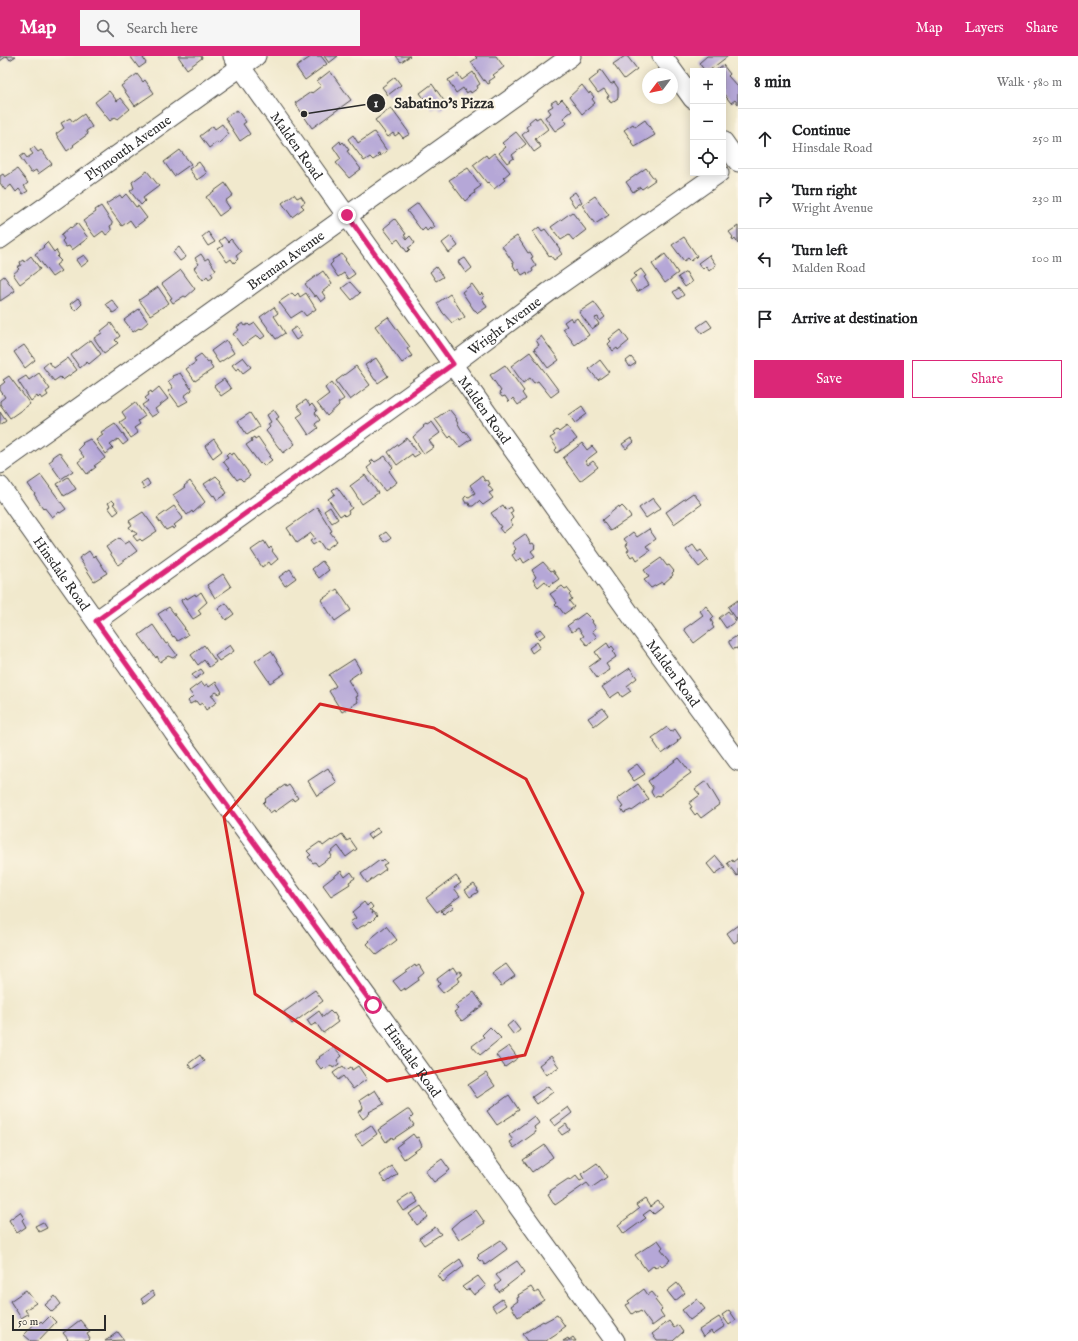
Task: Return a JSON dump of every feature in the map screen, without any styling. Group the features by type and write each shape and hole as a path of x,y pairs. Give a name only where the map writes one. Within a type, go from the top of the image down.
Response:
{"street":[{"name":"Plymouth Avenue","path":"0,239 237,62 256,56"},
{"name":"Breman Avenue","path":"0,464 571,56"},
{"path":"662,56 690,95"},
{"name":"Malden Road","path":"237,62 630,614 738,761"},
{"path":"726,147 734,163"},
{"name":"Wright Avenue","path":"96,621 453,364 549,292 715,176"},
{"name":"Hinsdale Road","path":"0,486 174,733 382,1017 615,1341"}],"highlighted area":[{"path":"320,704 434,728 526,779 583,893 525,1055 387,1081 255,994 224,817"}],"building":[{"path":"0,56 7,56 0,61"},
{"path":"7,56 16,56 10,60"},
{"path":"130,56 146,56 143,58 146,63 139,68"},
{"path":"178,56 201,56 202,58 187,69"},
{"path":"312,56 321,56 327,64 305,80 296,67"},
{"path":"324,56 338,56 329,63"},
{"path":"396,56 410,56 401,62"},
{"path":"475,56 496,56 504,67 493,75 495,77 489,81 490,83 488,84 485,80 484,81 471,62 477,58"},
{"path":"627,56 637,69 624,79 613,64"},
{"path":"707,56 728,56 713,68 703,68 699,63"},
{"path":"726,69 730,74 728,76 738,87 738,104 735,100 731,103 726,97"},
{"path":"601,70 611,84 614,82 618,88 618,98 611,103 607,97 609,96 604,89 598,93 589,81"},
{"path":"330,71 351,100 312,128 295,103 321,86 317,81"},
{"path":"473,72 480,84 477,86 478,88 471,93 470,91 466,93 463,88 456,93 448,80 458,74 462,80"},
{"path":"137,74 143,82 145,80 154,93 135,106 121,86"},
{"path":"395,77 401,85 388,95 382,87"},
{"path":"432,84 447,105 440,110 437,106 432,109 420,93"},
{"path":"582,85 589,94 590,92 594,97 592,99 595,103 582,114 569,97"},
{"path":"109,91 117,101 121,98 130,109 118,119 115,117 110,121 95,102"},
{"path":"562,99 572,111 563,118 567,123 555,131 545,117 551,113 548,109 553,106 551,103 556,100 558,103"},
{"path":"391,108 410,134 403,138 399,133 395,136 393,133 388,137 375,120"},
{"path":"237,110 246,122 243,124 250,134 240,141 225,118"},
{"path":"84,114 92,127 86,131 88,134 67,151 56,134 64,128 61,123 70,118 73,122"},
{"path":"535,117 536,119 540,117 548,129 535,139 541,147 534,152 522,135 528,130 526,127 530,124 529,122"},
{"path":"645,120 655,135 635,147 624,130 633,124 635,127"},
{"path":"222,124 229,134 218,144 217,142 209,148 200,136 213,126 215,129"},
{"path":"374,132 387,151 380,156 379,153 377,154 379,156 373,160 370,157 364,161 348,139 353,135 358,143"},
{"path":"516,132 526,144 512,155 514,158 507,163 499,153 506,147 502,143"},
{"path":"340,141 341,144 343,142 349,150 347,151 361,169 349,178 336,163 341,159 333,147"},
{"path":"34,147 38,152 41,150 52,164 38,174 36,170 31,173 20,157 24,154 27,158 33,154 30,150"},
{"path":"180,150 191,164 174,176 164,162"},
{"path":"494,153 510,172 503,178 505,180 494,189 488,182 487,183 473,165 486,155 488,158"},
{"path":"199,162 207,173 197,180 189,169"},
{"path":"468,168 481,186 465,201 449,180"},
{"path":"646,168 655,180 642,189 640,187 633,192 626,182"},
{"path":"17,169 28,183 24,186 28,191 23,194 19,189 16,192 11,185 5,190 0,183 0,176 3,174 5,177"},
{"path":"147,171 159,186 143,198 145,201 141,205 130,191 134,188 132,182"},
{"path":"225,183 233,195 225,201 230,208 219,216 206,197"},
{"path":"575,192 582,202 575,207 568,197"},
{"path":"126,194 147,218 135,227 130,220 122,226 106,204 120,195 122,198"},
{"path":"294,194 297,198 301,196 305,202 301,205 304,208 292,217 282,203"},
{"path":"595,196 609,215 595,224 582,205"},
{"path":"418,203 435,227 431,230 430,228 427,231 425,228 422,231 407,211"},
{"path":"101,206 113,224 110,226 111,231 106,235 103,231 95,237 83,221 96,212 95,210"},
{"path":"572,212 586,230 573,240 569,235 561,240 551,227"},
{"path":"395,219 406,234 404,235 407,239 410,236 415,243 408,248 410,249 407,252 398,239 394,242 384,229"},
{"path":"77,223 88,238 72,250 69,246 66,247 62,241 64,239 61,235"},
{"path":"738,226 738,244 735,239 733,241 733,237 729,232"},
{"path":"539,227 542,231 545,229 560,249 559,250 562,254 554,260 551,256 550,257 533,232"},
{"path":"208,232 215,242 208,246 202,237"},
{"path":"451,236 458,246 449,253 442,243"},
{"path":"517,236 528,253 530,252 533,257 531,258 536,266 528,275 527,272 522,275 518,269 516,270 513,265 514,264 502,246"},
{"path":"224,237 228,242 231,239 241,252 236,256 238,259 234,263 231,259 227,262 218,249 223,246 219,241"},
{"path":"684,237 697,256 691,261 688,258 684,261 672,245"},
{"path":"47,242 54,252 56,250 59,255 57,257 61,261 56,265 61,271 52,277 35,254 44,247 43,246"},
{"path":"179,247 186,257 180,261 173,252"},
{"path":"201,254 205,260 208,258 216,270 211,273 213,276 209,279 207,276 203,280 194,268 199,264 195,258"},
{"path":"342,254 355,274 348,279 344,273 338,277 330,265 333,262 332,260"},
{"path":"665,254 678,273 665,283 652,264"},
{"path":"84,255 89,261 81,267 76,260"},
{"path":"709,255 716,265 709,271 706,266 703,269 698,263"},
{"path":"31,256 40,269 20,284 13,274 19,269 17,267 21,265 20,262 23,260 24,262"},
{"path":"465,258 472,268 466,273 458,262"},
{"path":"436,267 443,277 436,281 430,272"},
{"path":"641,269 646,276 644,277 649,285 637,292 630,281 636,276 634,274"},
{"path":"181,270 195,289 186,297 184,296 173,303 170,299 172,298 162,284"},
{"path":"323,271 332,284 322,292 326,298 321,302 305,284"},
{"path":"686,272 692,282 685,287 678,277"},
{"path":"4,276 15,291 0,301 0,279"},
{"path":"350,282 360,293 352,300 342,288"},
{"path":"472,284 480,295 482,293 484,297 482,298 487,307 478,313 474,310 462,292"},
{"path":"158,287 169,303 150,315 139,300"},
{"path":"679,288 684,295 678,299 673,292"},
{"path":"292,293 295,296 298,293 300,297 306,293 316,309 306,316 302,311 291,318 279,302"},
{"path":"450,294 465,317 452,323 437,303"},
{"path":"78,298 82,304 75,311 70,304"},
{"path":"112,300 119,309 113,313 106,304"},
{"path":"594,302 605,317 600,321 598,317 595,318 599,324 592,329 579,312"},
{"path":"274,307 278,313 274,316 285,333 276,339 260,317"},
{"path":"139,309 148,322 140,329 139,328 133,332 124,320"},
{"path":"388,317 410,347 407,349 412,356 402,363 375,326"},
{"path":"571,317 573,321 577,318 589,335 575,345 563,329 567,326 564,322"},
{"path":"707,320 712,327 702,333 697,327"},
{"path":"111,323 120,336 115,340 118,343 104,353 94,338 102,333 101,331"},
{"path":"243,323 245,326 248,324 250,326 255,323 265,336 261,339 256,336 242,346 233,334 239,330 237,327"},
{"path":"296,327 302,336 296,340 290,331"},
{"path":"621,330 629,341 618,350 617,348 613,351 608,344 611,341 609,339"},
{"path":"541,336 559,360 548,368 534,349 539,345 536,340"},
{"path":"91,340 101,354 89,364 87,362 80,368 71,355"},
{"path":"226,340 234,353 219,363 211,351"},
{"path":"24,345 35,360 25,368 14,352"},
{"path":"530,352 559,391 551,397 538,381 534,383 530,378 523,383 511,366"},
{"path":"201,354 208,362 210,361 213,369 195,381 186,369 196,362 194,359"},
{"path":"243,357 251,367 243,373 239,368 236,370 232,365"},
{"path":"631,357 636,363 630,367 626,361"},
{"path":"68,358 77,370 63,380 60,377 54,381 43,367 49,362 54,368"},
{"path":"376,358 388,376 378,383 365,365"},
{"path":"600,360 609,372 598,380 589,369"},
{"path":"505,365 524,391 522,393 526,399 518,405 513,398 509,402 505,396 502,397 499,393 501,391 490,375"},
{"path":"356,366 370,385 350,400 336,381"},
{"path":"39,373 50,389 46,392 48,395 42,399 40,396 38,398 37,396 31,401 18,381 26,376 29,380"},
{"path":"180,373 192,390 184,396 188,401 179,406 168,391 173,388 168,381 173,378 172,376"},
{"path":"9,376 30,404 10,418 0,404 0,401 5,397 0,390 0,386 5,382 3,380"},
{"path":"224,379 231,389 221,396 214,386"},
{"path":"332,382 344,399 338,403 339,405 327,416 317,403 329,394 325,388"},
{"path":"159,387 168,399 155,409 158,413 151,417 142,405 148,401 145,398 149,395 148,393 151,391 152,393"},
{"path":"306,400 310,406 312,404 317,411 315,413 320,420 315,424 318,428 309,435 297,417 303,413 297,406"},
{"path":"135,402 145,416 138,421 140,424 134,428 138,433 131,438 120,422 126,418 122,412"},
{"path":"582,406 587,414 575,423 569,415"},
{"path":"449,409 457,419 456,420 461,429 464,432 465,431 471,439 460,447 451,436 449,438 435,419"},
{"path":"274,410 279,417 276,419 295,444 283,453 266,431 270,427 268,424 271,422 267,415"},
{"path":"0,412 6,421 0,425"},
{"path":"250,413 259,427 247,435 238,421"},
{"path":"432,422 440,433 429,441 434,447 424,454 413,437 424,427 423,426"},
{"path":"115,423 128,441 123,445 118,439 110,445 113,448 106,454 96,440 103,435 101,432"},
{"path":"567,426 577,439 557,453 555,450 557,448 550,438 555,435 553,433 557,430 559,432"},
{"path":"254,437 255,439 258,437 271,456 269,457 272,460 264,466 261,463 260,464 246,445 252,441 251,439"},
{"path":"407,438 419,454 414,457 412,454 397,465 388,452"},
{"path":"631,438 634,442 626,449 622,444"},
{"path":"90,439 105,458 94,466 96,467 87,474 78,462 84,457 78,449 83,444 82,443"},
{"path":"214,439 222,451 213,458 205,446"},
{"path":"582,443 587,450 592,446 597,452 585,461 588,465 593,461 598,467 580,481 563,458"},
{"path":"59,452 73,471 61,479 49,462 53,459 52,457"},
{"path":"229,452 231,455 234,453 250,476 243,481 240,478 237,480 223,461 228,458 226,455"},
{"path":"385,456 393,467 389,471 397,482 385,491 367,468 372,464 370,462 373,460 375,462"},
{"path":"41,475 66,509 52,517 44,507 43,508 28,484"},
{"path":"365,475 378,493 362,504 350,486"},
{"path":"216,476 221,481 220,482 227,493 217,500 204,484"},
{"path":"482,476 485,481 488,480 490,484 488,485 493,491 489,493 493,498 483,505 479,501 473,506 470,506 469,503 466,503 464,498 475,493 470,485"},
{"path":"68,477 76,489 64,496 57,484"},
{"path":"147,479 150,484 144,489 141,483"},
{"path":"190,481 205,502 193,513 192,511 187,515 173,495 185,487 184,486"},
{"path":"337,487 352,508 345,516 343,514 340,516 328,499 335,494 332,490"},
{"path":"693,493 702,504 674,524 666,512"},
{"path":"653,498 661,508 646,518 639,508"},
{"path":"112,500 115,503 113,504 119,511 114,515 108,507 110,506 108,503"},
{"path":"503,505 506,510 511,507 513,511 510,513 513,518 510,521 513,525 503,533 499,528 501,527 491,513"},
{"path":"174,506 183,518 174,525 176,527 166,530 157,518"},
{"path":"619,506 620,508 622,506 631,517 610,531 602,520"},
{"path":"317,507 332,531 330,532 337,541 325,550 319,541 313,545 310,541 315,538 311,533 297,543 287,528"},
{"path":"330,507 338,519 332,523 324,511"},
{"path":"143,512 157,531 142,541 140,539 137,541 133,536 137,534 129,527 132,525 129,521"},
{"path":"649,529 656,539 646,546 650,551 637,560 634,555 631,557 627,551 629,550 626,545 628,544 624,539 633,532 637,537"},
{"path":"386,532 391,538 385,542 380,536"},
{"path":"525,534 531,544 533,543 535,546 535,548 531,551 535,556 524,563 521,558 516,561 512,555 515,553 514,551 516,549 512,543"},
{"path":"119,538 124,544 129,541 137,551 118,565 106,547"},
{"path":"264,541 269,549 271,547 278,559 271,565 269,562 262,567 251,550"},
{"path":"693,545 698,552 701,550 708,560 699,567 686,550"},
{"path":"89,551 93,557 95,555 107,573 94,581 79,558"},
{"path":"661,558 667,566 669,565 674,571 672,573 673,575 663,584 662,582 651,588 644,580 649,577 644,570"},
{"path":"322,561 329,570 319,578 312,569"},
{"path":"543,562 551,571 553,570 559,579 549,586 545,581 538,587 533,580 536,577 532,570"},
{"path":"290,569 296,578 285,586 279,577"},
{"path":"223,574 231,587 215,598 207,585"},
{"path":"562,586 565,589 567,588 571,593 569,595 572,599 569,601 574,607 564,614 558,606 557,607 555,605 557,603 550,594"},
{"path":"337,589 351,610 335,621 321,600"},
{"path":"201,592 207,602 198,610 201,614 193,619 181,600 186,597 187,599 195,594 196,596"},
{"path":"738,600 738,621 728,607"},
{"path":"226,603 234,614 226,620 218,609"},
{"path":"706,606 714,617 711,620 714,628 694,643 684,629 703,615 700,611"},
{"path":"169,607 185,628 184,629 188,635 178,641 174,636 173,637 158,614"},
{"path":"728,611 736,621 726,628 719,618"},
{"path":"585,613 593,621 592,622 596,628 592,631 597,637 587,645 581,638 584,636 578,628 572,632 567,626"},
{"path":"153,625 166,644 168,643 177,655 173,658 168,656 160,662 157,656 156,658 139,635"},
{"path":"540,629 545,635 539,639 535,633"},
{"path":"738,635 738,650 737,648 733,649 729,641"},
{"path":"537,642 540,647 532,653 529,648"},
{"path":"607,643 610,648 612,646 615,650 613,652 616,657 606,664 610,670 597,678 589,667 600,659 595,652"},
{"path":"204,645 216,662 209,667 204,660 198,665 191,655"},
{"path":"230,645 234,651 219,661 215,656"},
{"path":"271,651 285,673 270,683 255,661"},
{"path":"354,659 361,671 348,680 358,696 356,697 358,702 342,712 329,691 336,686 329,675"},
{"path":"630,668 637,678 627,686 631,691 622,697 619,692 610,698 602,687"},
{"path":"201,669 204,673 195,679 192,675"},
{"path":"201,682 204,686 207,684 209,687 216,682 222,692 219,694 216,692 211,696 213,696 217,702 206,710 202,703 199,705 196,701 190,704 188,701 193,696 189,691"},
{"path":"603,708 608,715 594,726 588,718"},
{"path":"667,727 671,732 675,729 681,738 662,754 652,738"},
{"path":"679,758 691,773 659,796 654,797 651,792 653,788 648,781"},
{"path":"637,764 645,774 634,781 627,771"},
{"path":"328,768 337,783 317,796 308,781"},
{"path":"706,781 720,804 701,818 697,813 695,815 690,808 692,807 689,803 700,795 695,789"},
{"path":"638,784 649,799 632,811 631,810 624,813 621,808 623,807 617,799"},
{"path":"285,785 286,787 289,785 298,798 294,801 293,799 275,812 274,810 270,813 263,803 266,800 265,799"},
{"path":"377,828 380,832 370,839 367,835"},
{"path":"342,834 347,841 350,839 357,849 346,857 338,846 330,853 332,856 318,866 308,857 311,855 307,851 320,842 323,846"},
{"path":"716,856 725,867 715,874 707,864"},
{"path":"738,858 737,876 727,863 732,860 733,862"},
{"path":"384,859 387,863 383,865 386,869 367,883 361,874 380,860 381,862"},
{"path":"341,871 345,877 351,872 355,878 349,882 350,884 331,896 323,885"},
{"path":"456,876 461,883 454,888 460,896 437,912 426,898"},
{"path":"474,884 478,889 478,892 470,897 465,890"},
{"path":"364,902 367,906 370,903 373,907 370,910 372,910 372,913 374,912 377,916 371,922 370,921 356,930 350,922 356,918 352,912"},
{"path":"451,904 454,907 444,914 441,911"},
{"path":"738,925 738,940 734,943 727,933"},
{"path":"386,926 397,940 377,955 367,944 370,941 369,940"},
{"path":"506,964 515,976 501,986 492,974"},
{"path":"415,965 416,967 419,965 424,973 418,978 419,980 405,990 405,988 401,991 393,981"},
{"path":"453,967 457,973 460,971 462,975 458,978 460,981 443,993 437,986 440,984 437,979"},
{"path":"315,990 323,1001 292,1024 284,1012"},
{"path":"474,992 483,1005 462,1021 454,1012 458,1009 455,1006"},
{"path":"319,1011 323,1017 330,1011 333,1014 334,1013 338,1022 323,1033 316,1023 311,1026 307,1020"},
{"path":"513,1021 520,1030 514,1035 507,1026"},
{"path":"490,1027 501,1038 480,1055 472,1046 484,1037 482,1035"},
{"path":"509,1046 518,1058 505,1067 496,1055"},
{"path":"334,1047 342,1056 337,1060 339,1064 333,1068 331,1065 325,1069 323,1067 321,1069 315,1061"},
{"path":"200,1055 204,1061 192,1069 188,1064"},
{"path":"551,1056 559,1067 546,1075 539,1065"},
{"path":"343,1066 346,1070 351,1067 352,1070 358,1066 367,1079 353,1089 343,1076 338,1080 333,1073"},
{"path":"486,1073 495,1086 477,1098 468,1085"},
{"path":"548,1086 553,1092 537,1104 532,1097"},
{"path":"375,1090 384,1104 369,1112 370,1113 363,1119 358,1112 362,1110 363,1107 360,1100"},
{"path":"509,1095 519,1110 497,1125 487,1111"},
{"path":"568,1107 572,1113 555,1126 550,1120"},
{"path":"409,1110 413,1116 410,1119 414,1125 386,1142 378,1130"},
{"path":"534,1116 539,1123 534,1127 536,1132 514,1148 510,1142 513,1140 509,1135"},
{"path":"566,1124 570,1130 562,1135 558,1130"},
{"path":"371,1125 377,1134 362,1145 355,1136"},
{"path":"413,1134 416,1138 418,1137 422,1146 404,1159 396,1147"},
{"path":"545,1145 553,1157 532,1172 523,1160"},
{"path":"442,1159 450,1170 434,1182 425,1171"},
{"path":"597,1163 607,1177 591,1188 587,1183 555,1205 548,1194 551,1192 550,1191 568,1179 571,1180 576,1176 580,1181 584,1179 581,1174"},
{"path":"392,1166 398,1174 386,1183 380,1175"},
{"path":"412,1193 418,1202 404,1211 398,1202"},
{"path":"645,1199 650,1207 658,1201 663,1207 654,1214 650,1210 643,1215 646,1218 624,1234 618,1225 639,1209 636,1205"},
{"path":"421,1206 428,1217 417,1225 409,1214"},
{"path":"476,1210 485,1223 459,1240 451,1228 460,1220"},
{"path":"20,1212 24,1218 22,1220 26,1227 17,1233 9,1220"},
{"path":"43,1222 47,1228 39,1232 35,1226"},
{"path":"435,1227 441,1234 424,1245 419,1238"},
{"path":"501,1240 507,1249 485,1265 477,1258 479,1256 478,1255"},
{"path":"658,1240 663,1247 661,1249 670,1260 662,1266 660,1264 655,1268 654,1265 647,1271 635,1255"},
{"path":"460,1259 464,1266 443,1282 438,1275"},
{"path":"517,1261 525,1272 499,1292 495,1286 501,1281 496,1275"},
{"path":"478,1276 486,1286 474,1295 469,1289 466,1291 462,1287"},
{"path":"677,1283 685,1293 675,1301 667,1291"},
{"path":"531,1287 535,1293 538,1291 544,1300 518,1317 511,1306 518,1301 518,1295"},
{"path":"644,1289 648,1295 652,1292 657,1298 655,1300 662,1309 660,1311 664,1317 652,1326 641,1311 637,1313 636,1311 632,1314 626,1305 630,1303 628,1301"},
{"path":"26,1290 36,1303 25,1310 28,1314 21,1318 10,1301"},
{"path":"152,1291 155,1295 144,1304 141,1299"},
{"path":"55,1296 61,1304 52,1312 45,1305"},
{"path":"502,1299 506,1305 496,1312 492,1306"},
{"path":"697,1299 705,1309 690,1320 682,1310"},
{"path":"729,1310 736,1320 729,1325 722,1315"},
{"path":"557,1315 565,1326 561,1329 562,1330 545,1341 528,1341 523,1334 543,1321 544,1322"},
{"path":"50,1316 56,1322 38,1341 31,1341 24,1335 36,1322 38,1324 41,1321 43,1323"},
{"path":"719,1317 725,1326 713,1334 711,1331 703,1337 699,1330"},
{"path":"80,1320 90,1332 87,1334 90,1339 88,1341 66,1341 68,1339 63,1333"},
{"path":"669,1321 674,1328 678,1325 683,1332 673,1341 657,1341 652,1334"},
{"path":"118,1332 124,1340 105,1341"},
{"path":"573,1337 576,1341 563,1341 568,1338 569,1340"}],"place":[{"name":"Sabatino's Pizza","path":"304,114"}],"route":[{"path":"347,215 453,364 96,621 174,733 373,1005"}]}
